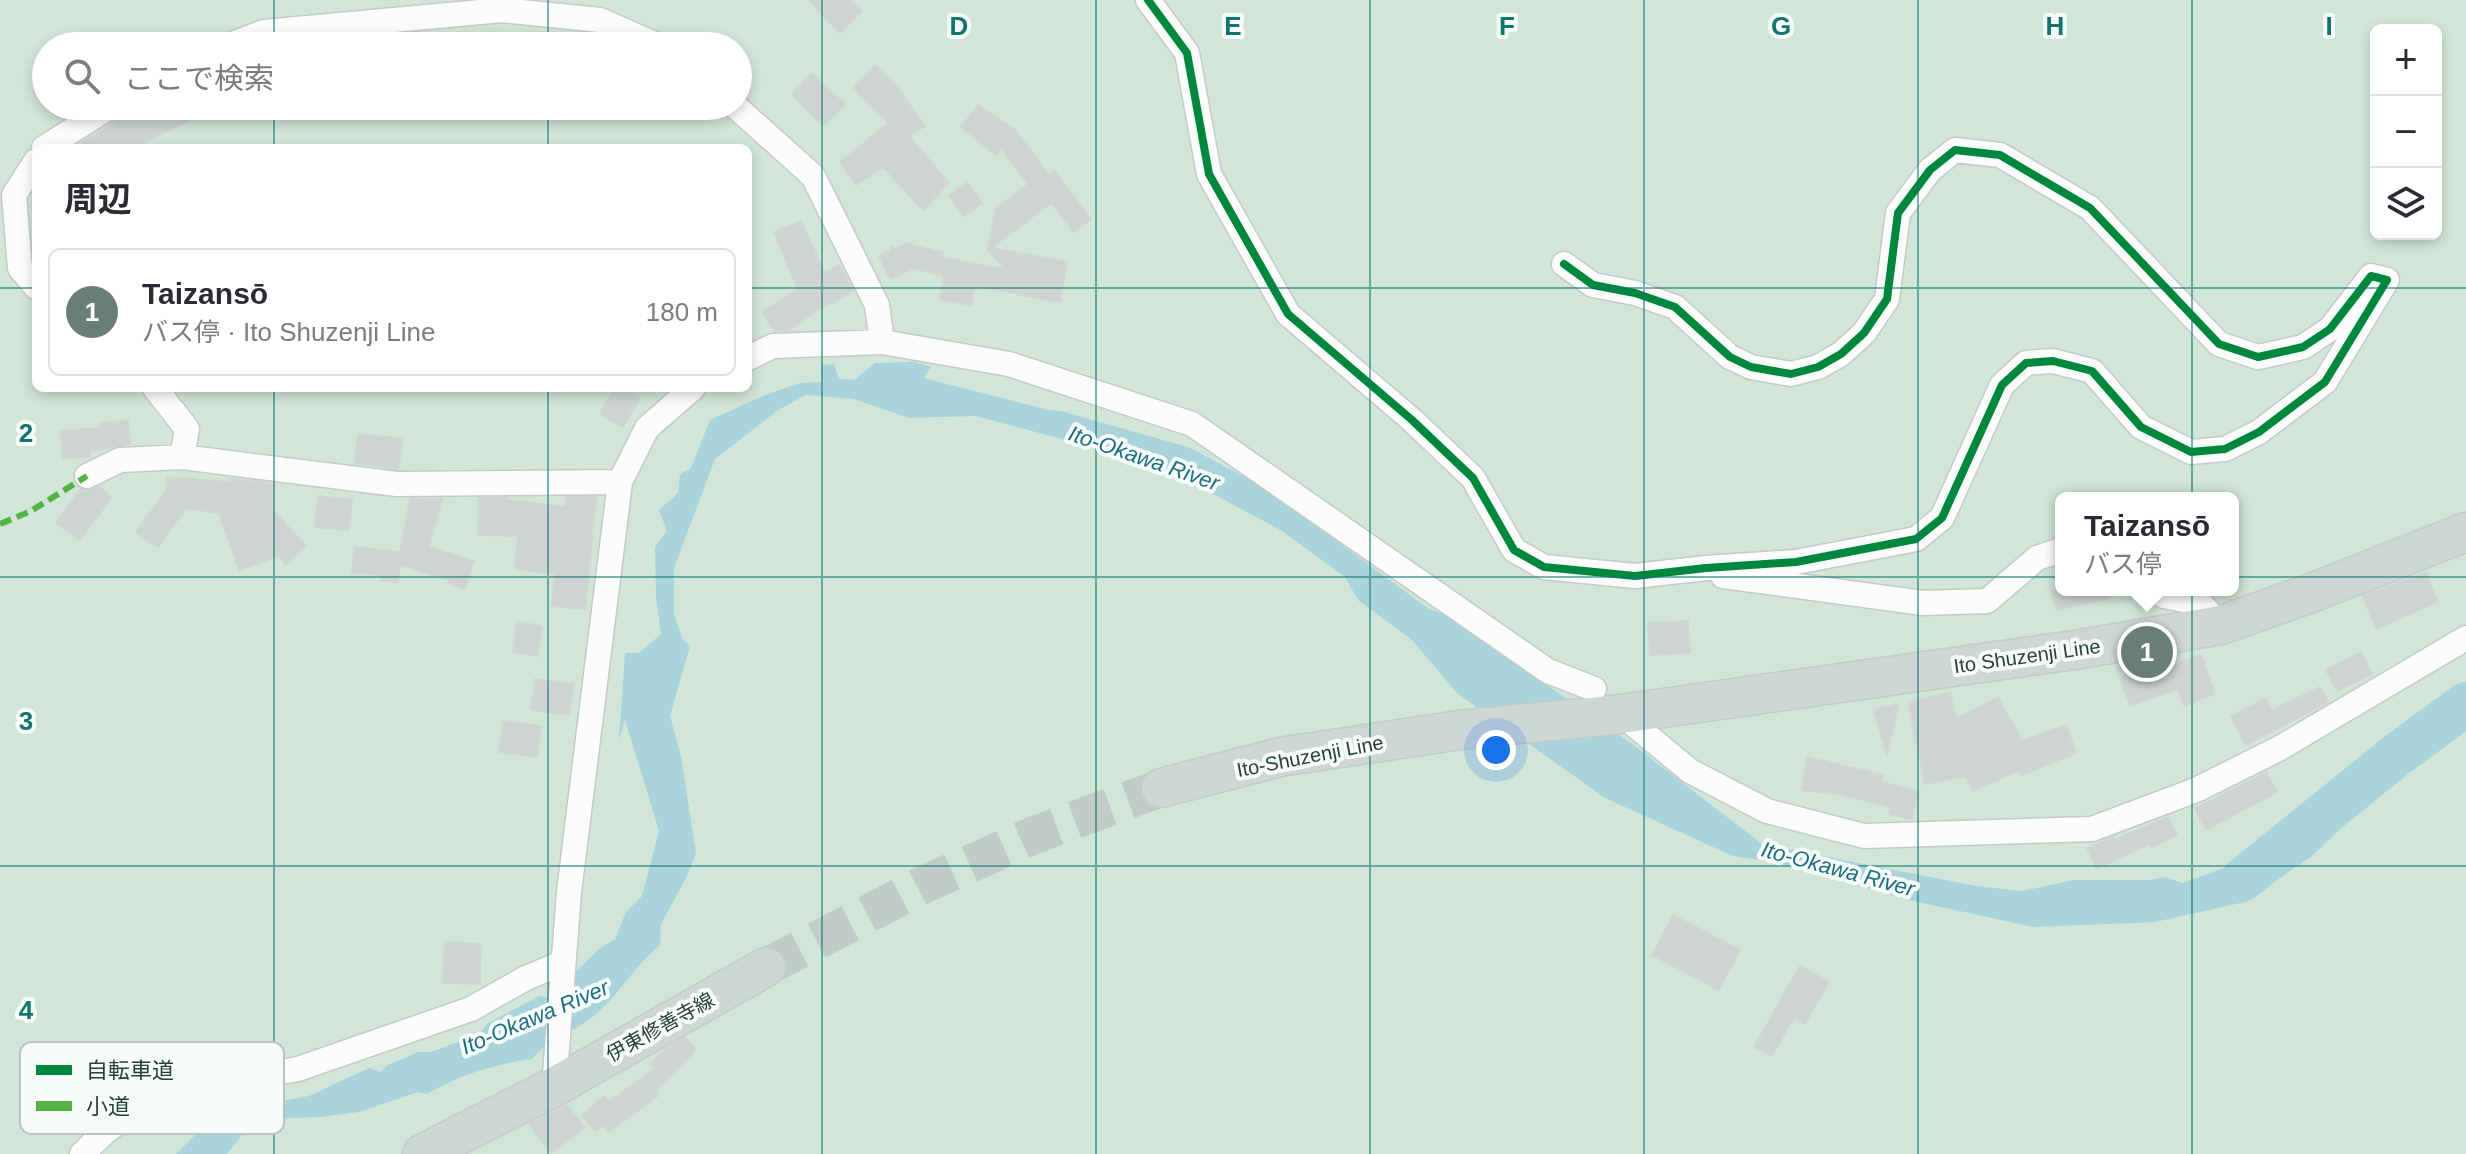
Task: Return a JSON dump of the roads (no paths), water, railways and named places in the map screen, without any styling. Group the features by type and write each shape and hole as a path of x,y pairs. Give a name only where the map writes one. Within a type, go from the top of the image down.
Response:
{"main road":[{"name":"Ito Shuzenji Line","path":"1600,707 2081,649 2221,625 2466,532"},
{"name":"Ito-Shuzenji Line","path":"1161,788 1280,757 1600,707"},
{"name":"伊東修善寺線","path":"554,1087 766,967"},
{"path":"422,1154 554,1087"}],"street":[{"path":"1148,0 1187,53 1209,174 1288,314 1412,420 1473,478 1514,550 1544,567 1635,576 1796,562 1916,539 1942,518 2002,385 2026,363 2053,361 2092,371 2141,427 2191,452 2225,449 2259,432 2325,382 2387,280 2371,276 2330,329 2303,347 2258,357 2219,344 2090,208 2000,155 1955,150 1930,170 1898,213 1887,299 1864,333 1841,354 1818,367 1791,374 1751,367 1730,357 1675,307 1635,293 1593,285 1564,264"},
{"path":"264,32 502,10 600,20 627,32"},
{"path":"50,144 89,120"},
{"path":"751,120 813,176 877,305 882,342"},
{"path":"32,167 14,195 20,268 32,282"},
{"path":"752,356 773,346 882,342 1009,364 1192,424 1690,771 1767,811 1864,836 2092,829 2196,790 2280,748 2466,638"},
{"path":"158,392 187,429 182,457"},
{"path":"554,1087 562,963 620,482 647,428 688,392"},
{"path":"87,476 120,460 182,457 397,484 620,482"},
{"path":"1706,568 1728,579 1923,603 1987,601 2037,558 2055,552"},
{"path":"2164,596 2200,603 2221,625"},
{"path":"284,1071 471,1009 526,978 562,963"},
{"path":"82,1154 105,1134"}],"water":[{"path":"914,362 931,367 924,378 1061,411 1188,447 1262,486 1429,609 1444,614 1635,746 1762,844 1976,886 2022,891 2074,880 2150,880 2165,877 2183,883 2311,836 2365,771 2345,824 2312,856 2245,902 2155,922 2033,927 1909,900 1778,863 1733,856 1605,798 1457,693 1412,640 1358,600 1345,577 1282,531 1193,483 1088,446 976,416 909,418 854,399 806,395 778,410 715,459 674,568 674,615 683,640 690,646 670,716 681,756 696,854 661,924 660,945 595,1015 546,1046 532,1059 478,1071 427,1094 418,1092 359,1112 284,1118 284,1100 309,1096 369,1068 381,1072 386,1066 418,1052 431,1052 479,1034 488,1023 540,996 549,998 600,948 615,939 626,912 642,896 659,831 625,720 619,740 625,653 639,653 661,634 656,597 655,547 667,531 659,510 678,493 680,474 691,468 710,420 800,383 822,382 821,365 834,364 839,379 854,380 875,363"},
{"path":"196,1134 243,1134 227,1154 176,1154"}],"waterway":[{"name":"Ito-Okawa River","path":"2242,880 2398,754 2466,704"}],"tunnel":[{"path":"766,967 927,883 1032,836 1161,788"}],"place":[{"name":"Taizansō","path":"2147,652"}]}
